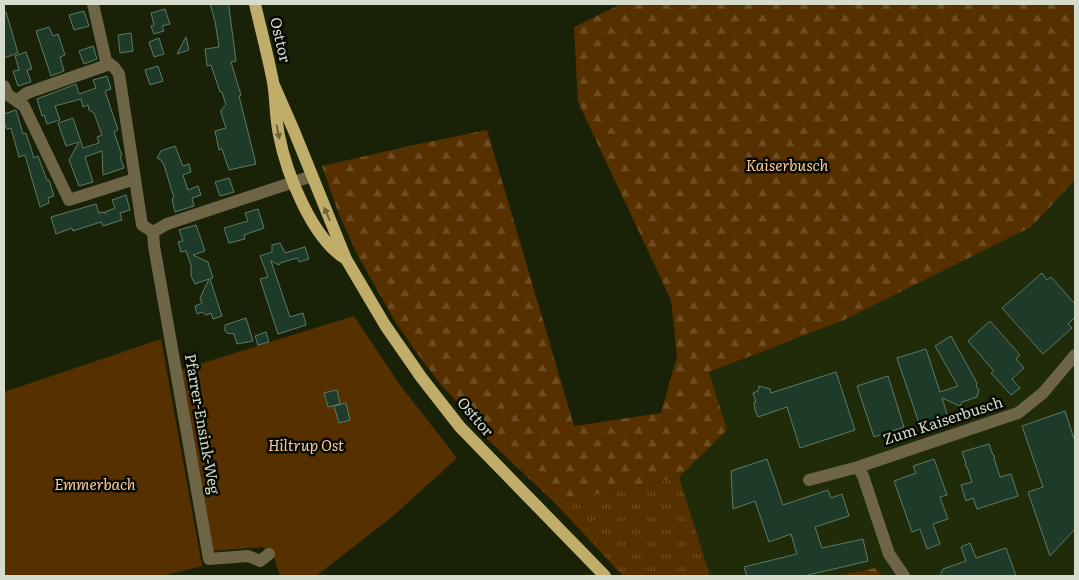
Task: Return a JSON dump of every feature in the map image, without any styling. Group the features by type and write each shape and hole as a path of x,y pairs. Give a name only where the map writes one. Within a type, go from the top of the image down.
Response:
{"main road":[{"name":"Osttor","path":"255,4 273,83 279,135 298,195 317,229 333,250 346,259"},
{"name":"Osttor","path":"273,83 346,259 385,325 421,377 460,427 605,576"}],"street":[{"name":"Pfarrer-Ensink-Weg","path":"93,4 106,61 119,74 142,225 153,232 209,558 248,556 260,561 269,554"},
{"path":"17,100 26,93 110,64"},
{"path":"4,86 8,95 24,106 69,200 135,179"},
{"path":"153,232 167,224 312,176"},
{"name":"Zum Kaiserbusch","path":"809,480 858,467 1018,413 1043,393 1075,355"},
{"path":"858,467 863,476 889,554 904,576"}],"shaded area":[{"path":"1075,180 1075,576 883,576 875,568 836,576 710,576 679,477 727,430 709,372 844,320 1031,227"}],"green space":[{"name":"Kaiserbusch","path":"621,4 1075,4 1075,180 1031,227 844,320 709,372 727,430 679,477 555,503 484,436 463,408 441,385 396,323 358,256 338,212 322,166 487,130 574,426 661,413 677,356 671,300 578,102 574,27"},
{"name":"Hiltrup Ost","path":"354,316 400,385 457,458 392,517 316,576 280,576 273,554 263,547 212,551 180,370"},
{"name":"Emmerbach","path":"161,339 202,566 162,576 4,576 4,392"},
{"path":"679,477 710,576 623,576 555,503"},
{"path":"875,568 883,576 836,576"}],"building":[{"path":"210,4 228,4 229,7 236,61 231,62 241,95 239,96 256,164 229,170 222,149 219,150 215,131 226,128 221,110 226,105 211,65 207,66 205,49 219,47"},
{"path":"165,9 170,24 162,26 164,31 154,34 151,26 154,25 151,13"},
{"path":"84,11 89,26 74,30 69,15"},
{"path":"6,12 18,53 4,58 4,13"},
{"path":"49,27 53,36 58,34 65,55 60,57 64,71 51,76 36,31"},
{"path":"131,33 133,51 120,53 118,35"},
{"path":"186,37 189,50 177,54"},
{"path":"159,38 164,54 154,57 149,42"},
{"path":"93,46 97,59 84,64 79,51"},
{"path":"26,52 32,69 27,70 31,82 18,86 13,71 19,70 15,56"},
{"path":"158,66 163,81 150,85 145,70"},
{"path":"107,76 111,89 105,91 118,130 114,132 124,168 103,175 102,151 85,157 93,182 79,186 69,160 79,142 66,146 58,123 73,118 83,148 99,143 97,137 102,135 94,113 89,110 88,105 83,107 81,99 55,106 60,120 47,124 44,115 42,116 37,99 76,84 79,94 96,88 93,80"},
{"path":"16,110 23,134 26,133 34,158 38,156 54,196 48,198 49,203 40,207 25,155 19,157 11,128 7,129 4,125 4,114"},
{"path":"175,146 183,166 189,164 191,172 183,175 188,190 198,186 201,195 192,198 194,206 175,212 172,199 174,198 164,165 157,158 161,151"},
{"path":"229,178 234,192 220,196 215,182"},
{"path":"126,195 130,210 120,213 122,220 103,226 101,222 73,231 72,228 56,234 51,217 96,204 99,213 103,212 105,214 105,212 115,208 112,200"},
{"path":"258,209 264,228 244,235 245,239 229,243 224,228 248,221 245,213"},
{"path":"196,225 205,251 193,255 208,262 213,278 210,279 222,316 213,319 211,313 206,315 202,312 197,314 195,306 202,303 200,298 209,279 195,284 191,276 191,265 186,251 181,252 178,242 183,241 179,230"},
{"path":"280,243 285,253 305,247 309,259 299,262 297,258 280,263 279,265 271,261 290,317 303,313 306,325 278,334 260,279 268,277 260,256 272,252 272,245"},
{"path":"1042,273 1047,280 1051,277 1075,304 1075,317 1068,324 1072,328 1043,354 1002,308"},
{"path":"246,318 253,341 237,344 234,334 225,331 225,325"},
{"path":"990,321 1020,355 1016,359 1024,368 1012,379 1020,388 1011,395 991,373 994,371 968,341"},
{"path":"266,332 269,342 258,345 255,336"},
{"path":"951,336 977,383 976,387 979,389 977,397 962,402 960,406 942,398 948,417 920,426 897,358 926,349 940,392 958,386 935,346"},
{"path":"836,372 855,430 800,448 787,407 758,417 755,410 754,402 756,402 753,393 758,391 759,386 770,389 771,393"},
{"path":"888,376 904,427 892,431 890,436 886,433 874,437 857,386"},
{"path":"337,390 340,404 328,407 324,393"},
{"path":"346,403 350,420 339,423 334,406"},
{"path":"1065,411 1075,442 1075,529 1050,556 1028,492 1043,487 1022,426"},
{"path":"989,444 995,456 1000,477 1011,474 1018,496 977,509 973,498 966,501 961,485 972,482 965,466 962,452"},
{"path":"767,459 783,505 828,490 831,498 842,494 849,516 815,527 822,548 863,539 868,561 804,576 747,576 744,567 797,554 791,534 769,542 755,501 733,509 731,471"},
{"path":"934,459 947,495 940,497 948,519 933,524 940,544 927,549 920,529 912,532 894,481 916,473 913,466"},
{"path":"970,543 976,558 1006,548 1016,576 940,576 943,569 966,561 961,547"}]}
